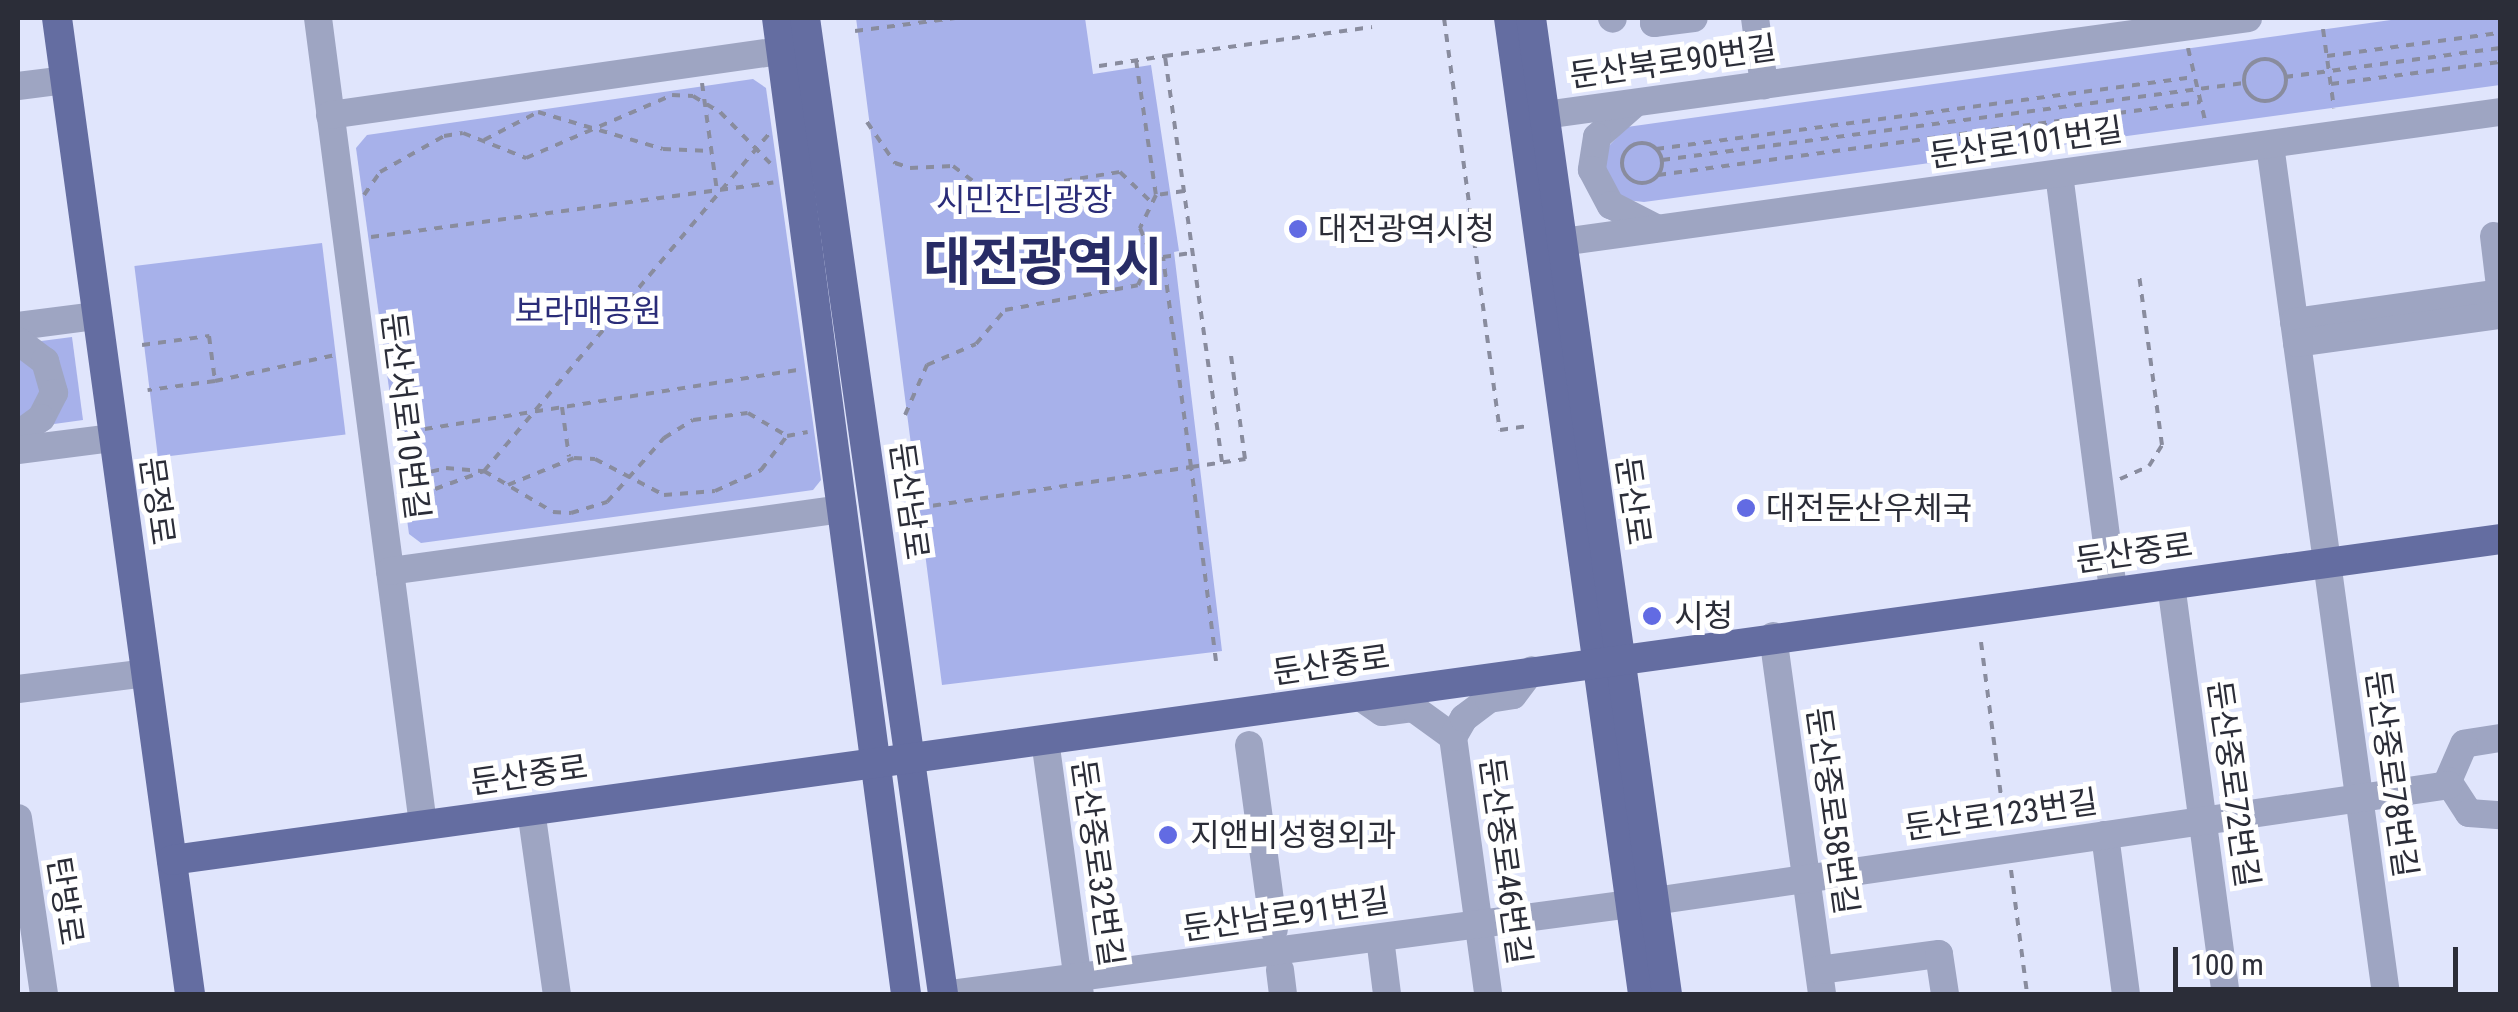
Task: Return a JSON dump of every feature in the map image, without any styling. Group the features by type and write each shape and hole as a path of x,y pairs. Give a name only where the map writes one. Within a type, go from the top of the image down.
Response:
{"main road":[{"name":"문정로","path":"58,18 190,994"},
{"name":"둔산남로","path":"777,18 906,994"},
{"name":"둔산남로","path":"805,18 943,994"},
{"name":"둔산로","path":"1509,18 1562,242 1608,659"},
{"name":"둔산로","path":"1531,18 1534,117 1608,659 1642,902 1666,994"},
{"name":"둔산중로","path":"172,860 1773,636 2500,539"},
{"name":"둔산로","path":"1642,902 1643,994"}],"street":[{"name":"둔산서로10번길","path":"318,18 335,51 330,115 423,824"},
{"path":"1654,18 1654,23 1694,18"},
{"path":"1755,18 1764,85"},
{"name":"둔산북로90번길","path":"1534,117 2248,18"},
{"path":"330,115 781,50"},
{"path":"18,86 66,80"},
{"path":"1637,103 1598,137 1592,170 1611,204 1657,228"},
{"name":"둔산로101번길","path":"1562,242 2500,112"},
{"name":"둔산중로78번길","path":"2270,145 2386,994"},
{"path":"2059,174 2113,591"},
{"path":"2296,332 2500,290 2494,236"},
{"path":"2296,332 2500,314"},
{"path":"18,326 96,316"},
{"path":"18,341 45,361 54,393 41,418 18,435"},
{"path":"18,450 113,438"},
{"path":"390,571 843,509"},
{"name":"둔산중로72번길","path":"2171,584 2226,994"},
{"name":"둔산중로58번길","path":"1773,636 1821,982"},
{"path":"1359,696 1382,712 1413,708 1453,737 1464,718 1489,698 1513,695 1532,670"},
{"path":"18,689 146,673"},
{"path":"2497,736 2454,754 2449,785 2469,812 2498,816"},
{"name":"둔산중로46번길","path":"1453,737 1488,994"},
{"name":"둔산중로32번길","path":"1046,740 1079,986"},
{"path":"1249,745 1274,928"},
{"name":"둔산로123번길","path":"1642,902 2449,785"},
{"path":"532,810 557,994"},
{"name":"탄방로","path":"18,818 44,994"},
{"path":"2105,836 2126,994"},
{"name":"둔산남로91번길","path":"951,994 1079,986 1380,938 1642,902"},
{"path":"1380,938 1387,994"},
{"path":"1821,982 1939,954 1945,994"}],"path":[{"path":"855,30 955,18"},
{"path":"1444,18 1500,430 1528,426"},
{"path":"1099,66 1372,27"},
{"path":"2324,29 2334,108"},
{"path":"2327,56 2500,33"},
{"path":"2188,48 2206,126"},
{"path":"2284,77 2500,48"},
{"path":"1166,56 1222,462"},
{"path":"1136,60 1156,195"},
{"path":"2259,60 2278,64 2284,77 2280,95 2267,101 2253,98 2244,82 2248,67 2259,60"},
{"path":"2331,84 2500,62"},
{"path":"2194,77 1656,149 1634,145 1623,166 1635,181 1658,174 2200,102"},
{"path":"1662,160 2244,82"},
{"path":"702,83 719,190"},
{"path":"360,201 380,172 427,142 463,134 526,158 651,99 692,96 705,102 782,178 364,238"},
{"path":"484,141 538,112 663,149 711,151"},
{"path":"867,122 895,163 910,168 953,166 981,187 1001,192 1120,172 1150,201"},
{"path":"399,490 435,489 484,471 775,127"},
{"path":"1656,149 1662,160 1658,174"},
{"path":"1184,190 1156,195 1140,228 1154,252 1163,257 1193,253"},
{"path":"906,415 927,365 976,344 1005,310 1138,285 1154,252"},
{"path":"1163,257 1216,661"},
{"path":"2115,487 2149,466 2162,445 2139,274"},
{"path":"142,345 209,336 215,380"},
{"path":"917,508 1245,459 1230,354"},
{"path":"148,390 335,355"},
{"path":"391,434 808,368"},
{"path":"562,407 569,459"},
{"path":"398,480 446,468 484,471 553,512 571,513 607,502 631,480 664,438 712,413 762,416 787,436"},
{"path":"508,485 569,459 596,459 664,495 715,490 760,470 787,436 817,431"},
{"path":"1981,642 2027,994"}],"green space":[{"name":"시민잔디광장","path":"856,18 1085,18 1093,74 1151,65 1179,251 1174,252 1222,651 942,685"},
{"path":"2405,18 2500,18 2500,85 1644,202 1626,200 1609,188 1603,152 1627,127"},
{"name":"보라매공원","path":"753,79 766,88 821,480 813,490 421,543 409,534 356,148 367,135"},
{"path":"322,243 346,435 158,458 134,266"},
{"path":"72,337 83,420 18,429 18,344"}],"place":[{"name":"대전광역시청","path":"1298,229"},
{"name":"대전둔산우체국","path":"1746,508"},
{"name":"시청","path":"1652,616"},
{"name":"지앤비성형외과","path":"1168,835"}],"district":[{"name":"대전광역시","path":"1043,263"}]}
